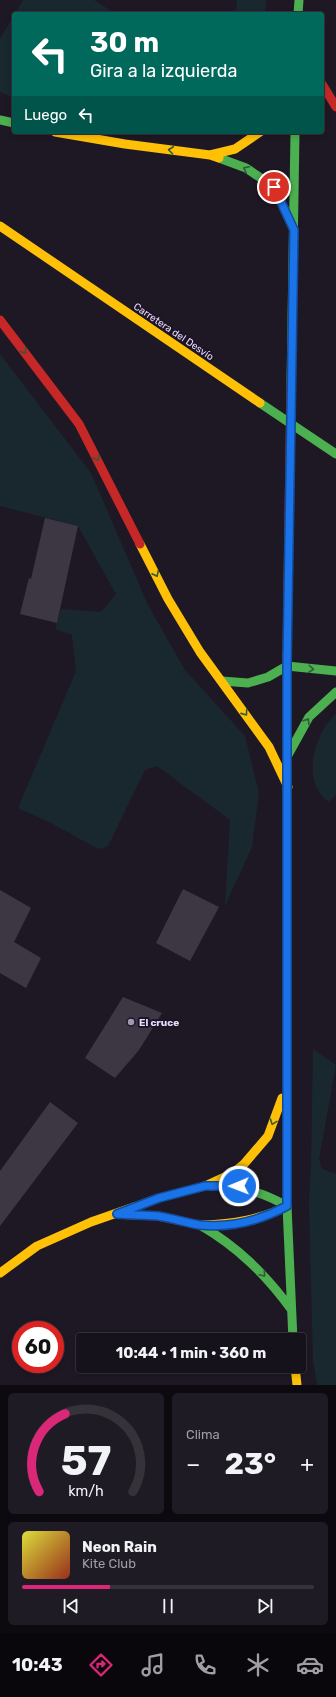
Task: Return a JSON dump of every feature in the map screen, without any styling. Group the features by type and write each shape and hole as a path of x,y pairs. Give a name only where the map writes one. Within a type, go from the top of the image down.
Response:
{"main road":[{"path":"298,12 299,0"},
{"path":"324,87 336,107"},
{"path":"0,120 12,123"},
{"path":"67,134 125,144 210,155 246,168 274,187 294,230"},
{"path":"210,155 235,149 257,134"},
{"path":"293,1333 287,1206 287,666 291,335 296,134"},
{"name":"Carretera del Desvío","path":"0,226 336,454"},
{"path":"0,320 79,424 168,599 200,652 269,746 288,787"},
{"path":"222,681 248,683 268,677 287,666 336,671"},
{"path":"288,755 309,717 336,692"},
{"path":"0,1273 37,1246 91,1222 159,1198 205,1186 233,1173 244,1164 268,1136 287,1085"},
{"path":"205,1186 239,1186 264,1192 287,1206"},
{"path":"117,1214 158,1216 200,1224 240,1223 271,1215 287,1206"},
{"path":"200,1224 226,1239 251,1260 291,1309"},
{"path":"296,1373 297,1385"}],"shaded area":[{"path":"23,0 94,0 113,12 16,12"},
{"path":"237,0 266,0 265,12 236,12"},
{"path":"12,18 12,97 0,92 0,39"},
{"path":"0,354 91,473 148,605 185,670 245,736 259,793 252,847 225,906 230,820 157,766 145,770 108,846 98,849 51,823 18,808 76,671 72,635 55,629 61,609 101,612 116,594 78,526 0,506"},
{"path":"336,714 336,795 329,802 320,794 315,783 313,758 316,745 322,733 328,722"},
{"path":"313,1049 336,1065 319,1159 322,1169 336,1174 336,1385 317,1385 313,1360 309,1202"}],"building":[{"path":"45,518 78,526 57,623 20,614 29,578 31,579"},
{"path":"183,889 219,907 190,961 156,943"},
{"path":"0,890 31,908 14,942 41,958 26,988 0,973"},
{"path":"123,997 162,1013 139,1050 115,1078 85,1058"},
{"path":"50,1102 78,1123 0,1226 0,1171"}],"traffic: fast":[{"path":"298,12 299,0"},
{"path":"0,120 12,123"},
{"path":"291,384 295,134"},
{"path":"219,158 246,168 274,187 294,230"},
{"path":"260,403 336,454"},
{"path":"222,681 248,683 268,677 287,666 336,671"},
{"path":"288,755 309,717 336,692"},
{"path":"287,1003 287,1206 293,1333"},
{"path":"134,1207 159,1198 205,1186"},
{"path":"212,1186 232,1187 251,1191 269,1197 287,1206"},
{"path":"200,1225 227,1242 250,1262 271,1284 291,1309"}],"traffic: slow":[{"path":"67,134 125,144 210,155 219,158"},
{"path":"210,155 235,149 257,134"},
{"path":"0,226 260,403"},
{"path":"140,544 168,599 200,652 269,747 288,787"},
{"path":"287,653 287,1003"},
{"path":"205,1186 233,1173 244,1164 268,1136 282,1098"},
{"path":"202,1225 224,1224 256,1218 287,1206"},
{"path":"0,1273 37,1246 91,1222 134,1207"},
{"path":"296,1373 297,1385"}],"traffic: jam":[{"path":"324,87 336,107"},
{"path":"0,320 79,424 140,544"},
{"path":"287,653 291,384"},
{"path":"127,1215 158,1216 200,1225"}],"place":[{"name":"El cruce","path":"131,1022"}],"route":[{"path":"239,1186 205,1186 159,1198 117,1214 158,1216 200,1224 221,1225 240,1223 271,1215 287,1206 287,666 291,335 294,230 274,187"}]}
